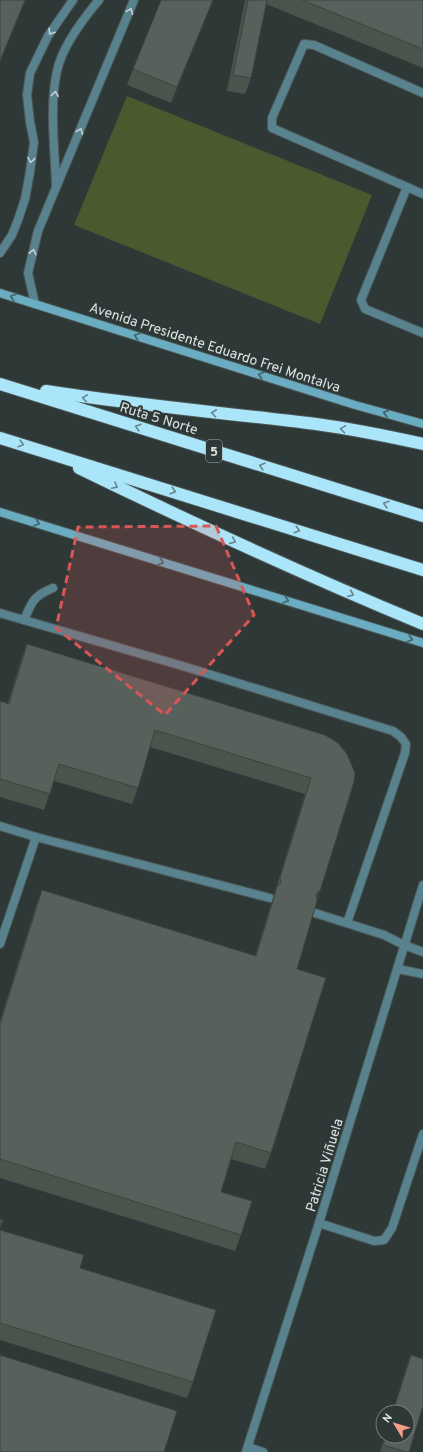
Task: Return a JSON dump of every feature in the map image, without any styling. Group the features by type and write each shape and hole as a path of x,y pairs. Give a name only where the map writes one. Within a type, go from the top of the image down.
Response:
{"highway":[{"path":"2,384 95,399 317,424 423,444"},
{"name":"Ruta 5 Norte","path":"2,384 423,516"},
{"path":"0,438 423,570"},
{"path":"42,450 198,525 332,586 423,624"}],"main road":[{"name":"Avenida Presidente Eduardo Frei Montalva","path":"0,293 355,405 423,424"},
{"path":"0,512 423,643"}],"street":[{"path":"0,253 12,235 18,220 30,172 34,142 27,95 30,73 48,36 73,0"},
{"path":"56,188 54,102 57,71 66,49 85,17 99,0"},
{"path":"35,304 28,273 38,231 134,0"},
{"path":"423,92 314,45 304,44 272,118 272,128 423,194"},
{"path":"407,187 361,300 365,309 423,334"},
{"path":"24,620 32,602 40,593 53,588"},
{"path":"0,613 186,667 393,731 401,737 406,744 405,753 346,923"},
{"path":"0,826 36,837 270,898"},
{"path":"0,944 36,837"},
{"name":"Patricia Viñuela","path":"247,1450 319,1223 423,885"},
{"path":"315,913 384,935 404,946 423,952"},
{"path":"398,969 423,974"},
{"path":"319,1223 374,1241 384,1240 392,1228 423,1134"},
{"path":"247,1450 263,1452"}],"highlighted area":[{"path":"216,526 254,615 165,715 56,628 78,527"}],"green space":[{"path":"127,96 372,195 320,324 74,225"}],"building":[{"path":"0,0 25,0 0,61"},
{"path":"161,0 213,0 177,87 133,69"},
{"path":"248,0 267,0 251,78 233,75"},
{"path":"302,0 423,0 423,49"},
{"path":"27,644 325,735 338,743 347,754 355,773 354,782 320,891 316,895 317,901 297,969 326,978 271,1153 236,1142 221,1192 252,1201 241,1235 0,1159 0,1024 42,890 256,956 277,887 281,883 280,878 311,778 155,730 138,788 59,764 50,794 0,779 0,701 9,704"},
{"path":"0,1219 3,1220 0,1228"},
{"path":"0,1230 84,1255 80,1268 216,1310 193,1382 0,1323"},
{"path":"0,1355 177,1411 164,1452 0,1452"},
{"path":"411,1355 423,1359 423,1406 415,1432 415,1404 396,1404"},
{"path":"383,1444 411,1444 409,1452"}]}
